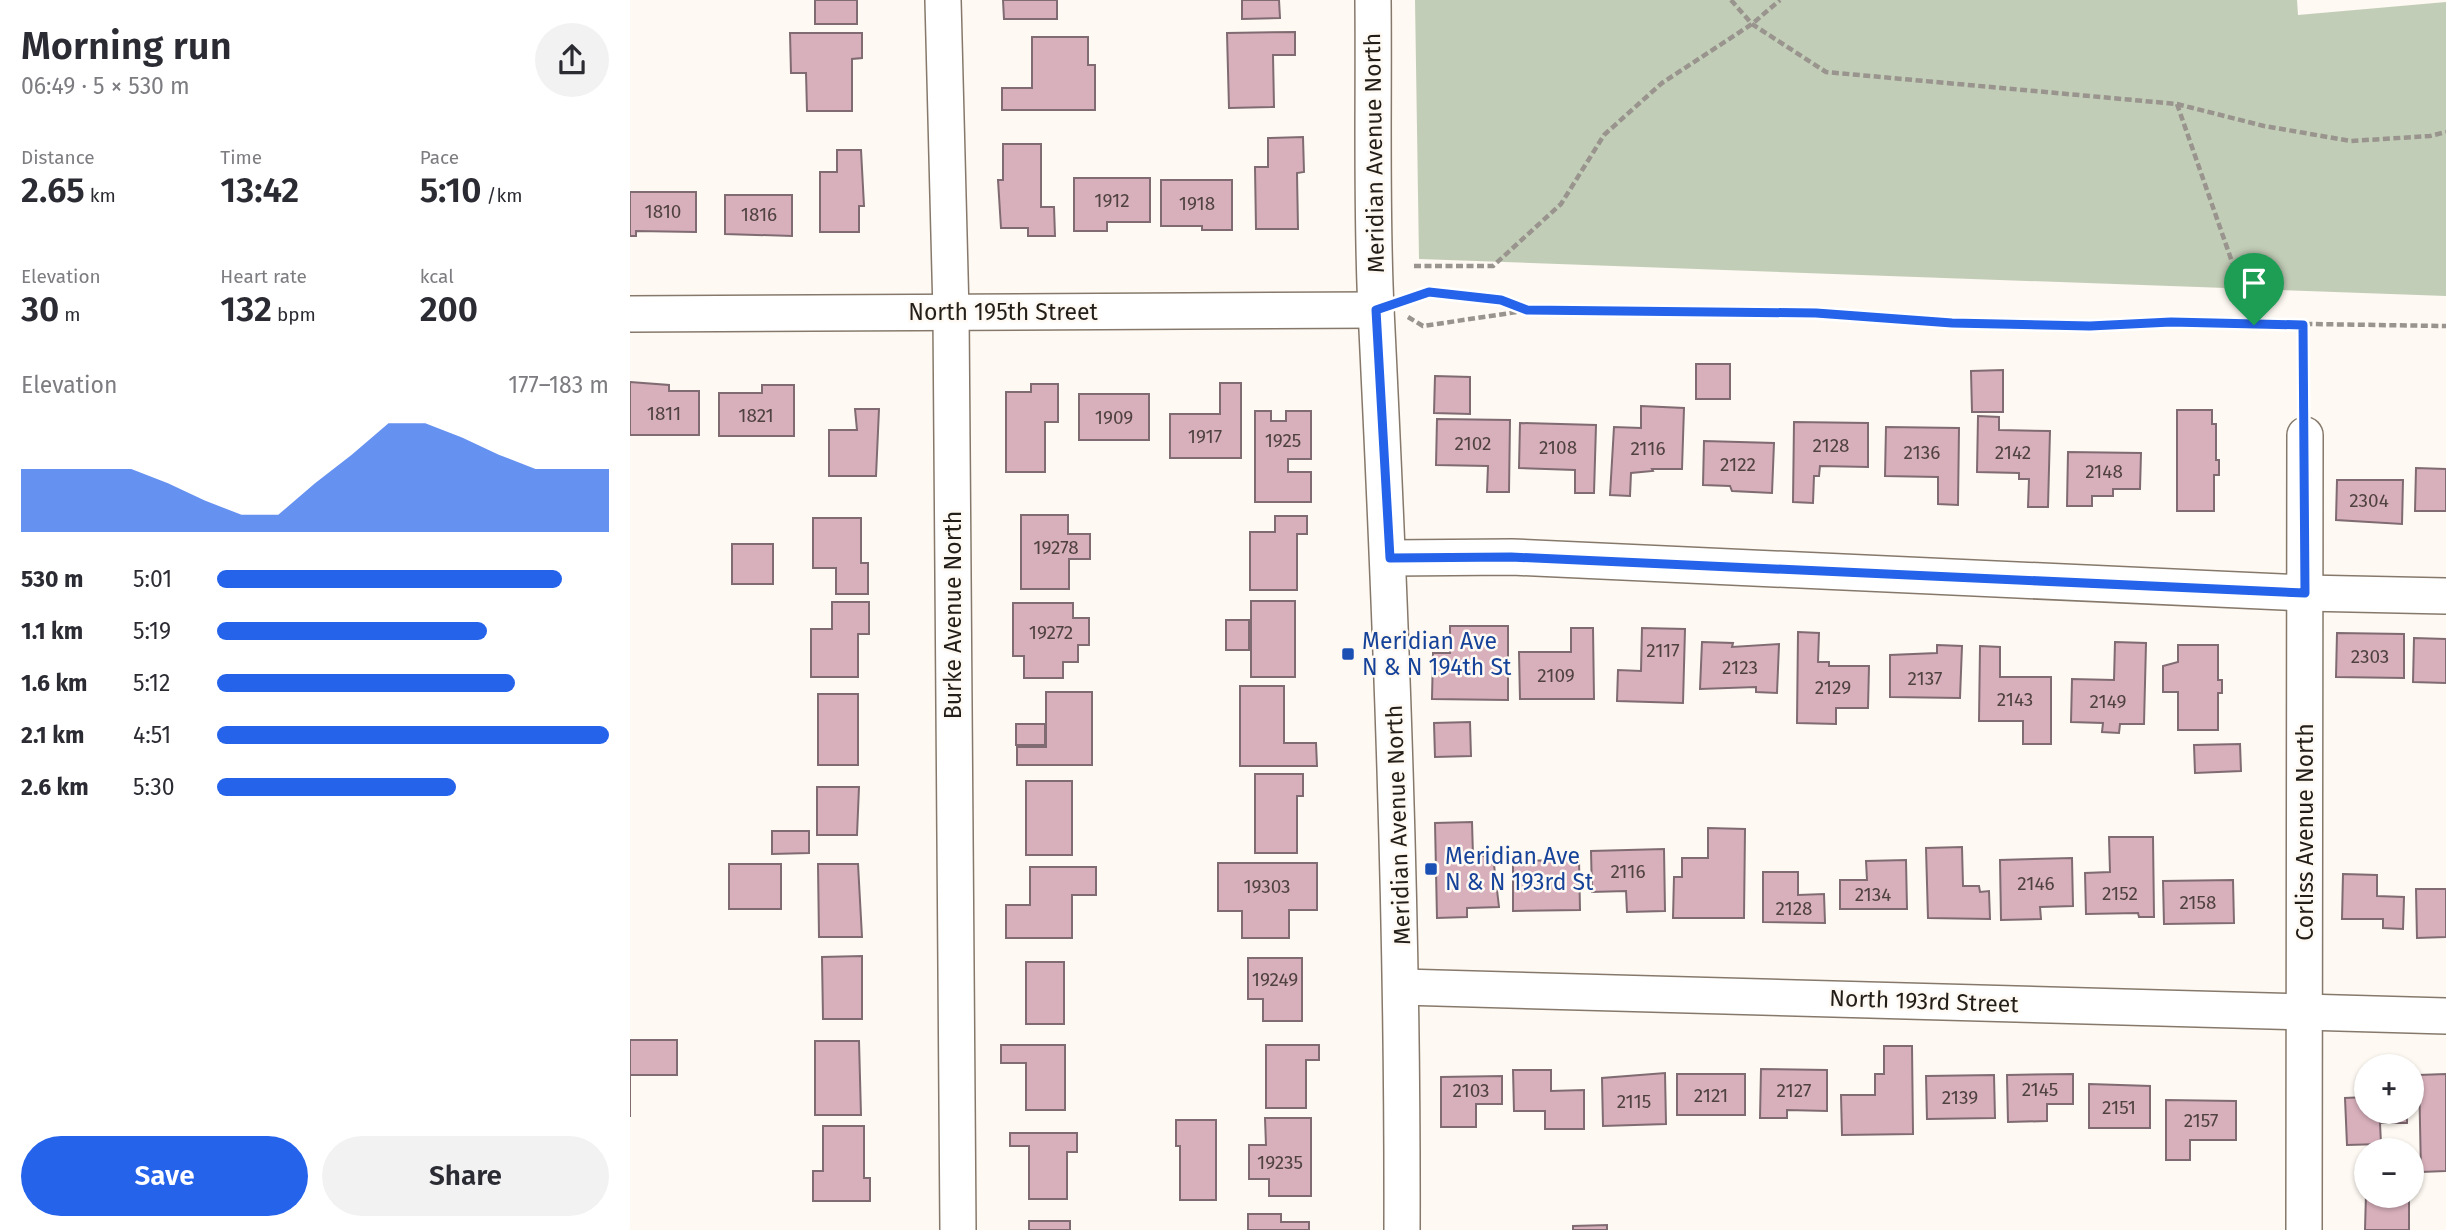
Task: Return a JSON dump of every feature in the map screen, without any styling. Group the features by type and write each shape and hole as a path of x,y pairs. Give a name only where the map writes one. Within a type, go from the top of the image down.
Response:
{"street":[{"name":"Burke Avenue North","path":"943,0 951,313 958,1230"},
{"name":"Meridian Avenue North","path":"1373,0 1376,310 1390,558 1402,986 1402,1230"},
{"name":"North 195th Street","path":"630,314 1376,310"},
{"name":"Corliss Avenue North","path":"2304,1230 2305,435"},
{"path":"1390,558 1511,557 2305,593 2446,596"},
{"name":"North 193rd Street","path":"1402,986 2446,1016"}],"path":[{"path":"1731,0 1752,24 1826,72 2176,104 2264,125 2351,141 2430,136 2446,132"},
{"path":"1414,266 1493,266 1561,204 1604,135 1661,83 1752,24 1780,0"},
{"path":"2176,104 2254,325"},
{"path":"1376,310 1429,292 1501,300 1527,310"},
{"path":"1376,310 1415,319 1423,326 1527,310 1816,313 1966,323 2446,326"},
{"path":"2303,325 2305,435"}],"green space":[{"path":"1415,0 2297,0 2298,15 2446,2 2446,296 1419,259"}],"building":[{"path":"815,0 857,0 857,24 815,24"},
{"path":"1003,0 1057,0 1057,19 1004,19"},
{"path":"1242,0 1279,0 1280,18 1242,19"},
{"path":"1295,32 1295,55 1273,55 1274,107 1229,108 1227,33"},
{"path":"790,33 862,33 862,58 852,59 852,111 807,111 806,73 791,73"},
{"path":"1032,37 1088,37 1088,65 1095,65 1095,110 1002,110 1002,88 1032,88"},
{"path":"1303,137 1304,172 1297,173 1298,229 1256,229 1255,167 1268,167 1268,138"},
{"path":"1003,144 1041,144 1041,207 1054,207 1055,236 1028,236 1028,228 1001,228 998,180 1003,180"},
{"path":"837,150 861,150 864,206 859,206 859,232 820,232 820,172 837,172"},
{"path":"1074,178 1150,178 1150,222 1107,222 1107,231 1074,231"},
{"path":"1161,180 1232,180 1232,230 1202,230 1202,226 1161,226"},
{"path":"630,192 696,192 696,232 636,231 636,236 630,236"},
{"path":"725,195 792,195 792,236 725,234"},
{"path":"1696,364 1730,364 1730,399 1696,399"},
{"path":"2003,370 2003,412 1972,412 1971,371"},
{"path":"1435,376 1470,377 1470,414 1434,413"},
{"path":"630,382 669,385 669,391 699,391 699,435 630,435"},
{"path":"1220,383 1241,383 1241,458 1170,458 1170,414 1220,414"},
{"path":"1031,384 1058,384 1058,422 1045,422 1045,472 1006,472 1006,392 1031,392"},
{"path":"762,385 794,385 794,436 719,436 719,393 762,393"},
{"path":"1079,394 1149,394 1149,440 1079,440"},
{"path":"1641,406 1684,408 1682,469 1652,469 1653,471 1631,473 1630,496 1610,495 1614,427 1641,428"},
{"path":"855,409 879,409 876,476 829,476 829,430 857,430"},
{"path":"2177,410 2212,410 2212,424 2216,424 2216,460 2219,460 2219,475 2214,475 2214,511 2177,511"},
{"path":"1255,411 1271,411 1271,421 1286,421 1286,411 1311,411 1311,459 1288,459 1288,472 1311,472 1311,502 1255,502"},
{"path":"1978,416 1999,417 1999,430 2050,431 2048,507 2028,507 2029,479 2019,479 2019,473 1977,472"},
{"path":"1437,419 1510,420 1509,492 1487,492 1488,466 1436,465"},
{"path":"1794,422 1868,423 1868,467 1820,466 1819,476 1814,476 1813,503 1793,502"},
{"path":"1520,423 1596,425 1594,493 1575,493 1575,470 1519,468"},
{"path":"1886,427 1959,428 1958,505 1938,504 1938,477 1885,476"},
{"path":"1704,441 1774,443 1772,493 1732,491 1730,486 1703,485"},
{"path":"2068,452 2141,453 2140,489 2113,489 2113,496 2092,496 2092,506 2067,506"},
{"path":"2416,468 2446,469 2446,511 2415,511"},
{"path":"2337,480 2403,480 2402,524 2336,520"},
{"path":"1021,515 1068,515 1068,534 1090,534 1090,559 1069,559 1069,589 1021,589"},
{"path":"1275,516 1307,516 1307,534 1297,534 1297,590 1250,590 1250,532 1275,532"},
{"path":"813,518 861,518 861,563 868,563 868,594 836,594 836,568 813,568"},
{"path":"732,544 773,544 773,584 732,584"},
{"path":"1251,601 1295,601 1295,677 1251,677"},
{"path":"832,602 869,602 869,634 858,634 858,677 811,677 811,629 832,629"},
{"path":"1013,603 1073,603 1073,618 1089,618 1089,645 1078,645 1078,662 1063,662 1063,678 1024,678 1024,656 1013,656"},
{"path":"1226,620 1249,620 1249,650 1226,650"},
{"path":"1450,626 1508,626 1508,700 1432,699 1433,653 1450,653"},
{"path":"1571,628 1593,628 1594,699 1520,699 1519,652 1571,652"},
{"path":"1642,628 1685,629 1683,703 1617,701 1618,670 1641,671"},
{"path":"1798,632 1819,633 1818,662 1829,662 1829,666 1869,666 1868,708 1836,708 1836,724 1797,723"},
{"path":"2337,633 2404,634 2404,678 2336,677"},
{"path":"2414,638 2446,639 2446,683 2413,682"},
{"path":"1702,642 1733,643 1732,647 1779,644 1777,693 1756,692 1756,687 1700,689"},
{"path":"2115,642 2146,643 2144,724 2120,724 2119,733 2102,732 2103,723 2071,722 2072,679 2114,680"},
{"path":"1937,645 1962,646 1960,698 1890,697 1890,655 1937,653"},
{"path":"2178,645 2218,645 2218,680 2222,680 2222,693 2218,693 2218,730 2178,730 2178,692 2163,692 2163,666 2178,662"},
{"path":"1980,646 2000,647 2000,677 2051,677 2051,744 2023,744 2023,721 1979,721"},
{"path":"1240,686 1284,686 1284,743 1316,743 1317,766 1240,766"},
{"path":"1046,692 1092,692 1092,765 1017,765 1017,747 1046,747"},
{"path":"818,694 858,694 858,765 818,765"},
{"path":"1470,722 1471,756 1435,757 1434,723"},
{"path":"1016,724 1045,724 1045,745 1016,745"},
{"path":"2240,744 2241,771 2195,773 2194,745"},
{"path":"1255,774 1303,774 1303,796 1297,796 1297,853 1255,853"},
{"path":"1026,781 1072,781 1072,855 1026,855"},
{"path":"817,787 859,787 857,835 817,835"},
{"path":"1472,822 1473,856 1493,856 1499,907 1467,908 1467,917 1437,918 1435,823"},
{"path":"1708,828 1745,829 1744,918 1673,918 1674,877 1682,877 1682,858 1708,858"},
{"path":"772,831 809,831 809,853 772,854"},
{"path":"2109,837 2153,837 2154,917 2139,917 2138,913 2086,914 2085,873 2110,872"},
{"path":"1962,847 1963,886 1979,886 1980,892 1989,891 1990,919 1928,918 1926,848"},
{"path":"1664,849 1665,911 1627,912 1626,891 1592,892 1591,851"},
{"path":"2072,858 2073,906 2040,907 2041,919 2001,920 2000,860"},
{"path":"1579,860 1580,910 1513,911 1513,861"},
{"path":"1906,860 1907,909 1840,909 1840,880 1867,880 1866,861"},
{"path":"1218,863 1317,863 1317,910 1289,910 1289,938 1242,938 1242,911 1218,911"},
{"path":"729,864 781,864 781,909 729,909"},
{"path":"818,864 858,864 862,937 819,937"},
{"path":"1030,867 1096,867 1096,895 1072,895 1072,938 1006,938 1006,905 1030,905"},
{"path":"1763,872 1798,872 1798,895 1824,894 1825,923 1763,922"},
{"path":"2343,874 2377,875 2377,896 2404,897 2403,929 2383,928 2383,919 2342,919"},
{"path":"2233,880 2234,923 2164,924 2163,881"},
{"path":"2416,889 2446,889 2446,937 2417,938"},
{"path":"862,956 862,1019 823,1019 822,957"},
{"path":"1248,958 1302,958 1302,1021 1263,1021 1263,999 1248,999"},
{"path":"1026,962 1064,962 1064,1024 1026,1024"},
{"path":"630,1040 677,1040 677,1075 630,1075"},
{"path":"815,1041 859,1041 861,1115 815,1115"},
{"path":"1001,1045 1065,1045 1065,1110 1026,1110 1026,1063 1001,1063"},
{"path":"1266,1045 1319,1045 1319,1060 1306,1060 1306,1108 1266,1108"},
{"path":"1884,1046 1912,1046 1913,1134 1842,1135 1841,1095 1875,1095 1875,1074 1884,1074"},
{"path":"1761,1069 1827,1070 1827,1111 1787,1110 1787,1118 1760,1118"},
{"path":"1513,1070 1551,1070 1551,1091 1584,1090 1584,1129 1545,1129 1545,1111 1514,1111"},
{"path":"1665,1073 1666,1124 1603,1126 1602,1078"},
{"path":"1677,1074 1745,1074 1745,1115 1677,1115"},
{"path":"2073,1074 2073,1104 2047,1104 2047,1121 2008,1122 2007,1075"},
{"path":"2446,1074 2446,1171 2424,1172 2424,1138 2420,1138 2420,1124 2424,1124 2424,1075"},
{"path":"1994,1075 1995,1118 1927,1119 1926,1076"},
{"path":"1502,1076 1502,1104 1476,1104 1476,1127 1441,1127 1441,1077"},
{"path":"2089,1084 2150,1086 2150,1128 2089,1128"},
{"path":"2345,1098 2354,1098 2354,1124 2380,1124 2381,1138 2354,1138 2354,1145 2347,1145"},
{"path":"2166,1100 2236,1101 2236,1140 2190,1140 2190,1160 2166,1160"},
{"path":"1265,1118 1311,1118 1311,1196 1269,1196 1269,1179 1249,1179 1249,1145 1266,1145"},
{"path":"1176,1120 1216,1120 1216,1200 1180,1200 1180,1146 1176,1146"},
{"path":"823,1126 864,1126 864,1178 870,1178 870,1201 813,1201 813,1171 823,1171"},
{"path":"1010,1133 1077,1133 1077,1152 1067,1152 1067,1199 1029,1199 1029,1146 1010,1146"},
{"path":"2366,1208 2409,1208 2409,1230 2365,1230"},
{"path":"1248,1214 1281,1214 1281,1222 1309,1222 1309,1230 1248,1230"},
{"path":"1029,1221 1070,1221 1070,1230 1029,1230"},
{"path":"1607,1225 1607,1230 1573,1230 1573,1226"}],"place":[{"name":"Meridian Ave N & N 194th St","path":"1348,654"},
{"name":"Meridian Ave N & N 193rd St","path":"1431,869"}],"route":[{"path":"1429,292 1467,295 1501,300 1527,310 1816,313 1952,323 2090,326 2171,322 2254,325 2303,325 2305,593 1511,557 1390,558 1376,310 1415,295 1429,292"}]}
